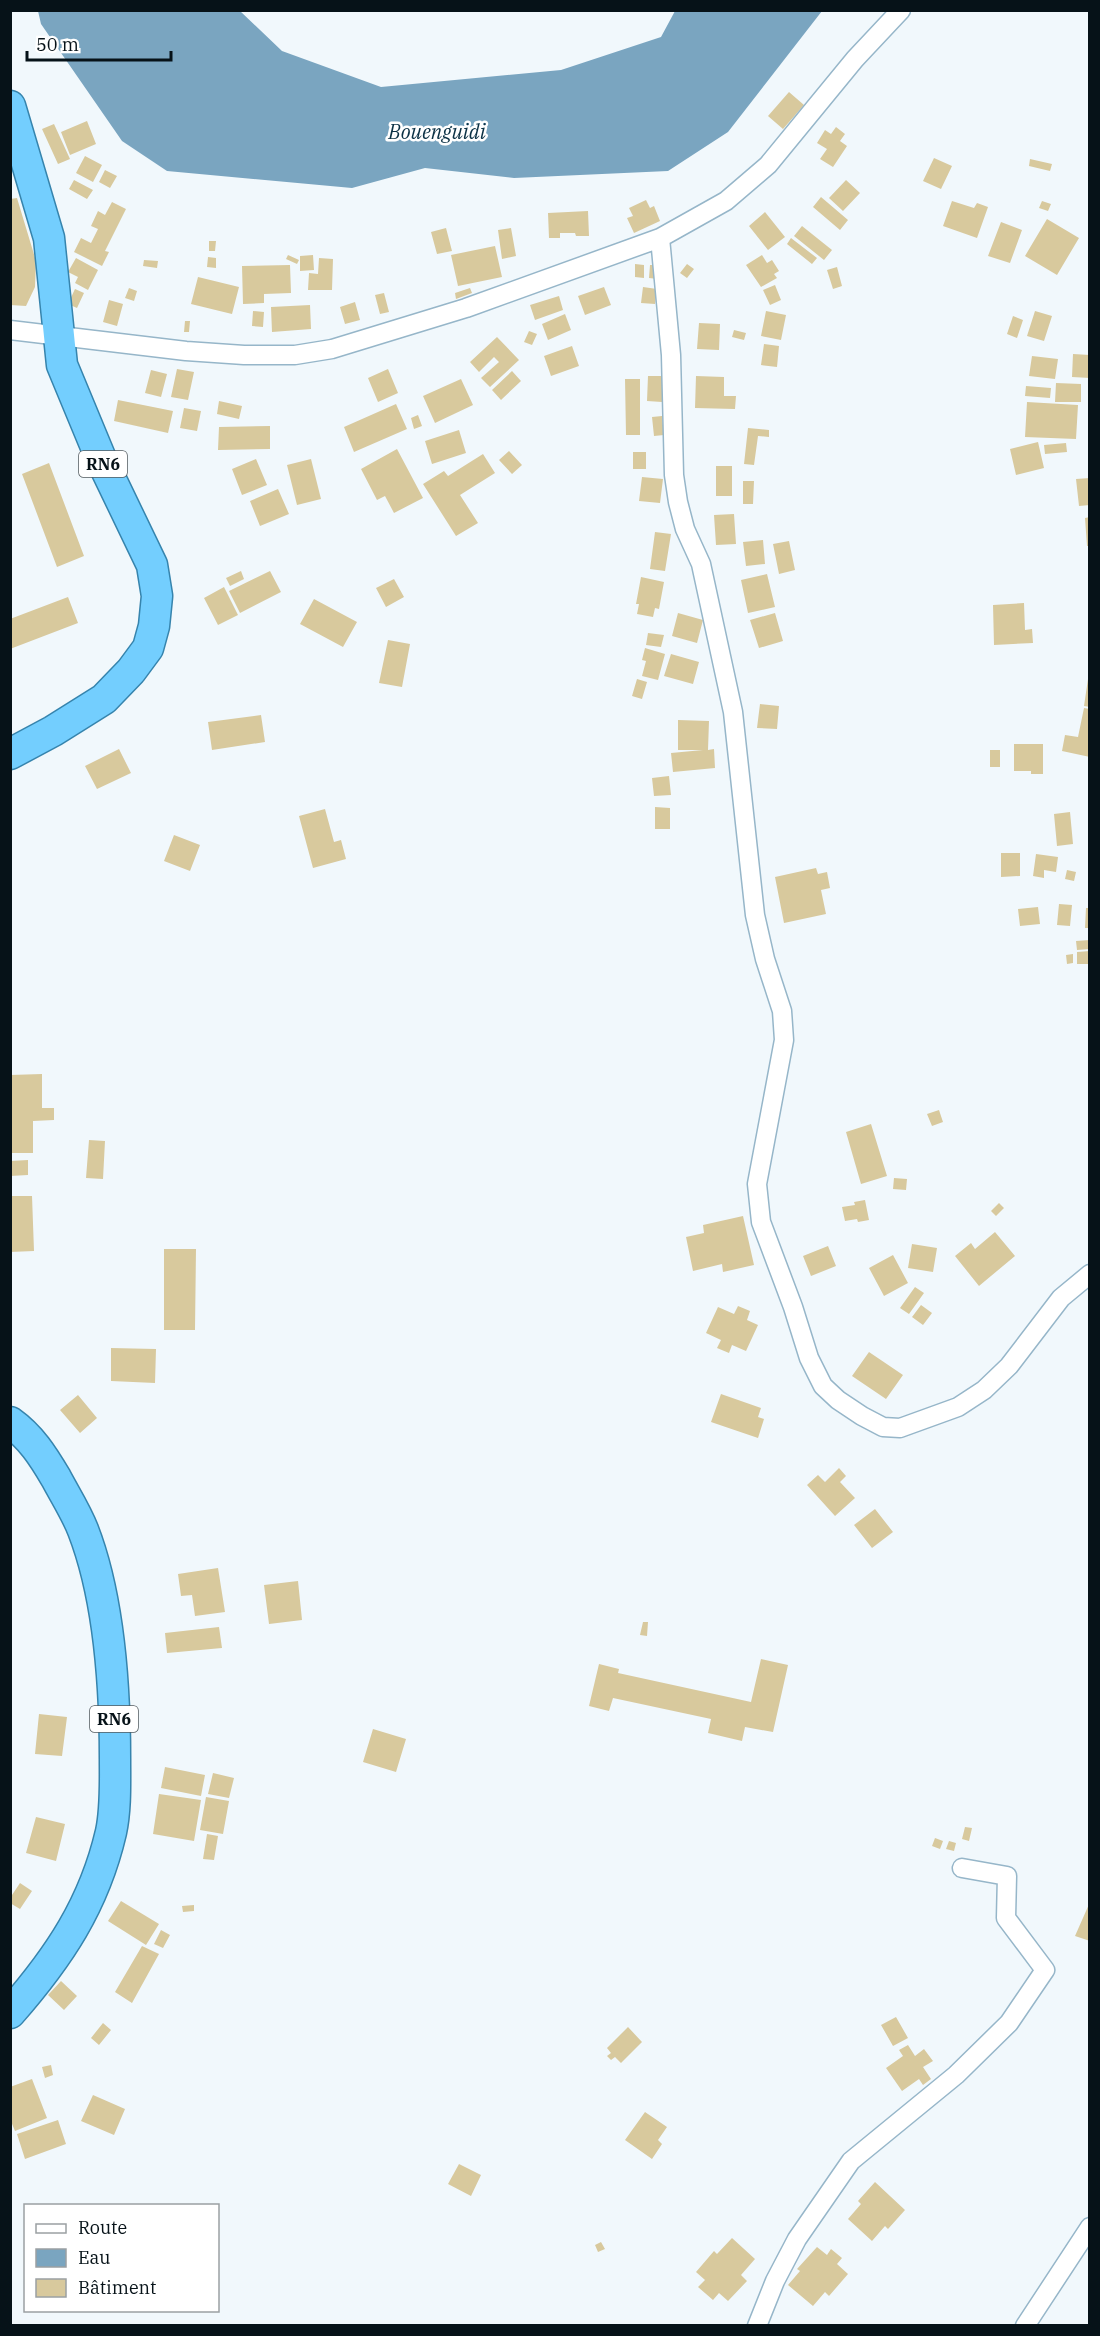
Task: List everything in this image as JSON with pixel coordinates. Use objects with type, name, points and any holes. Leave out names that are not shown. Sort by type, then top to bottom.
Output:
[{"type":"highway","name":"RN6","points":[[10,106],[49,238],[62,365],[100,459],[152,565],[157,596],[154,626],[148,648],[131,671],[104,699],[53,731],[10,754]]},
{"type":"highway","name":"RN6","points":[[10,1422],[25,1432],[42,1453],[83,1530],[105,1618],[115,1730],[115,1783],[111,1830],[86,1907],[45,1974],[10,2013]]},
{"type":"street","points":[[10,330],[244,356],[295,355],[332,349],[466,308],[660,238],[726,201],[768,165],[855,59],[901,10]]},
{"type":"street","points":[[660,238],[671,355],[674,475],[678,502],[685,529],[701,564],[733,712],[755,915],[765,959],[782,1011],[784,1040],[757,1184],[761,1222],[793,1307],[809,1358],[823,1386],[838,1400],[862,1416],[884,1426],[900,1428],[958,1407],[984,1390],[1009,1366],[1061,1298],[1089,1274]]},
{"type":"street","points":[[757,2325],[796,2239],[851,2161],[956,2075],[1010,2023],[1045,1970],[1006,1918],[1007,1876],[962,1868]]},
{"type":"street","points":[[1025,2325],[1089,2227]]},
{"type":"water","name":"Bouenguidi","points":[[38,11],[240,11],[282,51],[381,87],[561,70],[661,37],[675,11],[822,11],[728,132],[668,171],[514,178],[425,168],[352,188],[167,171],[122,141],[41,24]]},
{"type":"building","points":[[789,92],[804,105],[783,129],[768,116]]},
{"type":"building","points":[[87,121],[96,144],[70,155],[61,132]]},
{"type":"building","points":[[54,124],[70,159],[58,164],[42,129]]},
{"type":"building","points":[[836,127],[845,134],[840,141],[847,146],[833,167],[820,159],[827,149],[817,143],[825,130],[831,134]]},
{"type":"building","points":[[85,156],[102,165],[93,182],[76,173]]},
{"type":"building","points":[[934,158],[952,166],[941,189],[923,181]]},
{"type":"building","points":[[1030,159],[1052,164],[1050,171],[1029,166]]},
{"type":"building","points":[[105,170],[117,176],[110,188],[99,182]]},
{"type":"building","points":[[74,180],[93,190],[87,199],[69,189]]},
{"type":"building","points":[[846,180],[860,193],[843,211],[829,198]]},
{"type":"building","points":[[821,197],[848,220],[840,230],[813,207]]},
{"type":"building","points":[[17,198],[36,261],[35,287],[26,306],[10,305],[10,199]]},
{"type":"building","points":[[646,200],[650,208],[654,206],[660,221],[634,233],[627,218],[633,216],[629,208]]},
{"type":"building","points":[[952,201],[974,208],[977,203],[988,207],[977,238],[943,226]]},
{"type":"building","points":[[1042,201],[1051,204],[1048,211],[1039,208]]},
{"type":"building","points":[[112,202],[126,209],[105,251],[109,252],[102,266],[74,252],[81,238],[91,243],[98,229],[91,226],[98,211],[105,215]]},
{"type":"building","points":[[588,211],[589,236],[560,233],[560,238],[549,238],[548,213]]},
{"type":"building","points":[[765,212],[785,237],[768,250],[749,226]]},
{"type":"building","points":[[1047,219],[1079,238],[1057,275],[1025,256]]},
{"type":"building","points":[[1001,222],[1022,230],[1010,263],[988,256]]},
{"type":"building","points":[[802,226],[832,250],[824,260],[794,236]]},
{"type":"building","points":[[446,228],[452,251],[437,254],[431,232]]},
{"type":"building","points":[[511,228],[516,256],[502,259],[498,230]]},
{"type":"building","points":[[791,238],[817,258],[812,264],[787,244]]},
{"type":"building","points":[[209,241],[216,241],[215,251],[209,251]]},
{"type":"building","points":[[495,246],[502,277],[458,286],[451,255]]},
{"type":"building","points":[[288,255],[299,260],[297,264],[286,259]]},
{"type":"building","points":[[313,255],[314,270],[300,271],[300,256]]},
{"type":"building","points":[[762,255],[767,263],[772,260],[779,271],[774,274],[777,278],[761,287],[746,265]]},
{"type":"building","points":[[208,257],[216,258],[216,268],[207,267]]},
{"type":"building","points":[[76,258],[98,270],[88,290],[75,283],[78,277],[68,272]]},
{"type":"building","points":[[319,258],[333,259],[332,290],[308,290],[309,273],[318,274]]},
{"type":"building","points":[[144,260],[158,261],[157,268],[143,266]]},
{"type":"building","points":[[635,264],[644,265],[644,278],[635,277]]},
{"type":"building","points":[[687,264],[694,269],[687,278],[680,273]]},
{"type":"building","points":[[290,265],[291,293],[264,294],[264,303],[243,304],[242,266]]},
{"type":"building","points":[[650,265],[659,265],[658,279],[649,278]]},
{"type":"building","points":[[837,267],[842,286],[833,289],[827,270]]},
{"type":"building","points":[[198,277],[239,287],[232,314],[191,304]]},
{"type":"building","points":[[775,285],[781,300],[770,305],[763,290]]},
{"type":"building","points":[[604,287],[611,305],[585,315],[578,296]]},
{"type":"building","points":[[643,287],[657,289],[655,304],[641,303]]},
{"type":"building","points":[[129,288],[137,291],[134,301],[125,298]]},
{"type":"building","points":[[470,288],[472,293],[456,299],[455,293]]},
{"type":"building","points":[[75,289],[84,293],[77,308],[68,304]]},
{"type":"building","points":[[384,293],[389,312],[380,314],[375,295]]},
{"type":"building","points":[[559,296],[563,310],[535,320],[530,305]]},
{"type":"building","points":[[109,300],[123,304],[117,326],[103,322]]},
{"type":"building","points":[[355,302],[360,320],[345,324],[340,307]]},
{"type":"building","points":[[310,305],[311,329],[272,332],[271,307]]},
{"type":"building","points":[[253,311],[264,312],[263,327],[252,326]]},
{"type":"building","points":[[766,311],[786,315],[781,340],[761,336]]},
{"type":"building","points":[[1035,311],[1052,316],[1044,341],[1027,336]]},
{"type":"building","points":[[565,314],[571,330],[548,340],[542,324]]},
{"type":"building","points":[[1013,316],[1023,320],[1017,338],[1007,334]]},
{"type":"building","points":[[185,321],[190,321],[189,332],[184,332]]},
{"type":"building","points":[[699,323],[720,324],[719,350],[697,349]]},
{"type":"building","points":[[734,330],[746,333],[744,340],[732,337]]},
{"type":"building","points":[[529,331],[537,334],[532,345],[524,342]]},
{"type":"building","points":[[497,337],[519,360],[490,387],[481,378],[499,362],[494,357],[479,372],[470,362]]},
{"type":"building","points":[[764,344],[779,346],[777,367],[761,365]]},
{"type":"building","points":[[572,346],[579,366],[551,376],[544,356]]},
{"type":"building","points":[[1073,354],[1090,355],[1090,378],[1072,377]]},
{"type":"building","points":[[1032,356],[1058,359],[1055,379],[1029,376]]},
{"type":"building","points":[[177,369],[194,372],[188,400],[171,397]]},
{"type":"building","points":[[388,369],[398,393],[378,402],[368,378]]},
{"type":"building","points":[[151,370],[167,374],[161,397],[145,393]]},
{"type":"building","points":[[512,371],[521,381],[501,400],[492,390]]},
{"type":"building","points":[[648,376],[662,376],[662,402],[647,401]]},
{"type":"building","points":[[696,376],[724,377],[724,396],[736,396],[735,409],[695,408]]},
{"type":"building","points":[[461,379],[473,405],[435,423],[423,396]]},
{"type":"building","points":[[625,379],[640,379],[640,435],[626,435]]},
{"type":"building","points":[[1056,383],[1081,384],[1081,402],[1055,402]]},
{"type":"building","points":[[1026,386],[1051,388],[1050,398],[1025,396]]},
{"type":"building","points":[[118,400],[173,411],[168,433],[114,421]]},
{"type":"building","points":[[219,401],[242,406],[239,419],[217,414]]},
{"type":"building","points":[[1027,402],[1078,405],[1076,439],[1025,437]]},
{"type":"building","points":[[396,404],[407,429],[354,452],[344,427]]},
{"type":"building","points":[[184,408],[201,411],[197,431],[180,428]]},
{"type":"building","points":[[418,415],[422,426],[414,429],[411,418]]},
{"type":"building","points":[[662,416],[664,435],[654,436],[652,417]]},
{"type":"building","points":[[270,426],[270,449],[218,450],[219,427]]},
{"type":"building","points":[[748,428],[769,430],[769,437],[758,436],[754,465],[744,464]]},
{"type":"building","points":[[459,430],[466,453],[432,464],[425,441]]},
{"type":"building","points":[[1038,442],[1044,468],[1016,475],[1010,449]]},
{"type":"building","points":[[1066,443],[1067,452],[1045,454],[1044,445]]},
{"type":"building","points":[[397,449],[423,498],[394,513],[385,496],[377,500],[361,469]]},
{"type":"building","points":[[509,451],[522,465],[512,474],[499,460]]},
{"type":"building","points":[[633,452],[646,452],[646,469],[633,469]]},
{"type":"building","points":[[483,454],[495,473],[460,495],[478,523],[456,536],[423,484],[444,471],[448,476]]},
{"type":"building","points":[[256,459],[267,485],[242,495],[232,469]]},
{"type":"building","points":[[311,459],[321,499],[297,505],[287,465]]},
{"type":"building","points":[[49,463],[84,556],[57,567],[22,474]]},
{"type":"building","points":[[716,466],[732,466],[732,496],[716,496]]},
{"type":"building","points":[[642,477],[663,479],[660,503],[639,501]]},
{"type":"building","points":[[1090,478],[1090,505],[1079,506],[1076,479]]},
{"type":"building","points":[[743,481],[754,481],[753,504],[743,504]]},
{"type":"building","points":[[278,489],[289,514],[260,526],[250,501]]},
{"type":"building","points":[[734,514],[736,544],[716,545],[714,515]]},
{"type":"building","points":[[1090,517],[1090,546],[1087,546],[1085,518]]},
{"type":"building","points":[[655,532],[671,534],[665,571],[650,569]]},
{"type":"building","points":[[763,540],[765,564],[746,566],[743,542]]},
{"type":"building","points":[[789,541],[795,570],[779,574],[773,544]]},
{"type":"building","points":[[241,571],[244,579],[230,586],[226,578]]},
{"type":"building","points":[[270,571],[281,592],[240,613],[229,591]]},
{"type":"building","points":[[767,574],[775,607],[748,613],[741,580]]},
{"type":"building","points":[[641,577],[664,582],[659,609],[655,608],[653,617],[637,614],[639,604],[636,604]]},
{"type":"building","points":[[394,579],[404,597],[386,607],[376,588]]},
{"type":"building","points":[[224,587],[238,615],[218,625],[204,598]]},
{"type":"building","points":[[68,597],[78,623],[10,649],[10,619]]},
{"type":"building","points":[[314,599],[357,622],[343,647],[300,624]]},
{"type":"building","points":[[1024,603],[1025,630],[1032,629],[1033,643],[994,645],[993,605]]},
{"type":"building","points":[[678,613],[703,620],[697,643],[672,636]]},
{"type":"building","points":[[775,613],[783,641],[759,648],[750,620]]},
{"type":"building","points":[[648,633],[664,635],[661,647],[646,645]]},
{"type":"building","points":[[388,640],[410,644],[402,687],[379,683]]},
{"type":"building","points":[[645,648],[665,654],[658,680],[642,676],[646,661],[642,660]]},
{"type":"building","points":[[671,654],[699,662],[693,684],[664,676]]},
{"type":"building","points":[[637,679],[647,682],[642,699],[632,696]]},
{"type":"building","points":[[1088,679],[1090,679],[1090,707],[1084,706]]},
{"type":"building","points":[[760,704],[779,706],[777,729],[757,728]]},
{"type":"building","points":[[1084,708],[1090,709],[1090,757],[1062,751],[1065,735],[1078,737]]},
{"type":"building","points":[[261,715],[265,742],[212,750],[208,722]]},
{"type":"building","points":[[678,720],[709,721],[708,750],[714,749],[715,768],[673,772],[671,753],[703,750],[678,750]]},
{"type":"building","points":[[1014,744],[1043,744],[1043,774],[1014,771]]},
{"type":"building","points":[[119,749],[131,773],[97,789],[85,766]]},
{"type":"building","points":[[990,750],[1000,750],[1000,767],[990,767]]},
{"type":"building","points":[[669,776],[671,795],[654,796],[652,778]]},
{"type":"building","points":[[655,807],[670,808],[670,829],[655,829]]},
{"type":"building","points":[[325,809],[334,842],[341,840],[346,859],[313,868],[299,816]]},
{"type":"building","points":[[1070,812],[1073,844],[1057,846],[1054,814]]},
{"type":"building","points":[[174,835],[200,845],[190,871],[164,861]]},
{"type":"building","points":[[1001,853],[1020,853],[1020,876],[1001,877]]},
{"type":"building","points":[[1036,854],[1058,857],[1056,872],[1044,870],[1044,878],[1033,876]]},
{"type":"building","points":[[816,868],[818,874],[827,872],[830,888],[821,890],[826,914],[784,923],[775,877]]},
{"type":"building","points":[[1067,870],[1076,872],[1074,881],[1065,879]]},
{"type":"building","points":[[1059,904],[1072,905],[1070,926],[1057,925]]},
{"type":"building","points":[[1038,907],[1040,924],[1020,926],[1018,909]]},
{"type":"building","points":[[1086,908],[1090,908],[1090,928],[1085,928]]},
{"type":"building","points":[[1090,940],[1090,949],[1077,950],[1076,941]]},
{"type":"building","points":[[1090,951],[1090,964],[1077,964],[1077,952]]},
{"type":"building","points":[[1073,954],[1073,963],[1067,964],[1066,955]]},
{"type":"building","points":[[42,1074],[42,1108],[54,1108],[54,1120],[33,1121],[33,1153],[10,1153],[10,1075]]},
{"type":"building","points":[[939,1110],[943,1122],[932,1126],[927,1114]]},
{"type":"building","points":[[871,1124],[887,1176],[861,1184],[846,1132]]},
{"type":"building","points":[[89,1140],[105,1141],[103,1179],[86,1178]]},
{"type":"building","points":[[28,1160],[28,1175],[10,1176],[10,1161]]},
{"type":"building","points":[[894,1178],[907,1179],[906,1190],[893,1189]]},
{"type":"building","points":[[10,1196],[32,1196],[34,1251],[10,1252]]},
{"type":"building","points":[[865,1200],[869,1220],[845,1221],[842,1207],[855,1205],[854,1202]]},
{"type":"building","points":[[999,1203],[1004,1208],[996,1216],[991,1211]]},
{"type":"building","points":[[743,1216],[754,1265],[723,1272],[722,1264],[693,1271],[686,1237],[704,1233],[703,1225]]},
{"type":"building","points":[[995,1232],[1015,1256],[979,1286],[955,1256],[971,1243],[975,1249]]},
{"type":"building","points":[[912,1244],[937,1248],[933,1272],[908,1268]]},
{"type":"building","points":[[828,1246],[836,1266],[811,1276],[803,1256]]},
{"type":"building","points":[[164,1249],[196,1249],[195,1330],[164,1330]]},
{"type":"building","points":[[893,1255],[908,1283],[884,1296],[869,1268]]},
{"type":"building","points":[[915,1287],[924,1293],[909,1314],[900,1308]]},
{"type":"building","points":[[921,1305],[932,1313],[923,1325],[912,1317]]},
{"type":"building","points":[[738,1306],[750,1311],[747,1320],[758,1325],[746,1351],[732,1345],[729,1353],[717,1348],[721,1340],[706,1333],[718,1307],[734,1314]]},
{"type":"building","points":[[111,1348],[156,1349],[155,1383],[111,1381]]},
{"type":"building","points":[[869,1352],[903,1375],[886,1399],[852,1376]]},
{"type":"building","points":[[721,1394],[761,1408],[758,1417],[764,1419],[758,1438],[711,1422]]},
{"type":"building","points":[[78,1395],[97,1418],[80,1433],[60,1410]]},
{"type":"building","points":[[839,1468],[846,1476],[840,1482],[855,1498],[835,1516],[807,1485],[818,1475],[825,1482]]},
{"type":"building","points":[[875,1509],[893,1532],[872,1548],[854,1525]]},
{"type":"building","points":[[218,1568],[225,1612],[195,1616],[192,1595],[181,1596],[178,1574]]},
{"type":"building","points":[[298,1581],[302,1620],[269,1624],[264,1585]]},
{"type":"building","points":[[643,1622],[648,1622],[647,1636],[640,1635]]},
{"type":"building","points":[[219,1627],[222,1648],[167,1653],[165,1633]]},
{"type":"building","points":[[761,1659],[788,1665],[773,1732],[745,1727],[742,1741],[708,1733],[711,1719],[613,1698],[609,1711],[589,1706],[599,1664],[619,1669],[618,1673],[751,1702]]},
{"type":"building","points":[[39,1714],[67,1717],[62,1756],[35,1754]]},
{"type":"building","points":[[373,1729],[406,1739],[396,1772],[363,1762]]},
{"type":"building","points":[[165,1767],[205,1775],[201,1796],[161,1788]]},
{"type":"building","points":[[213,1773],[234,1778],[229,1798],[208,1794]]},
{"type":"building","points":[[159,1794],[201,1800],[194,1841],[153,1834]]},
{"type":"building","points":[[206,1797],[229,1801],[223,1834],[200,1830]]},
{"type":"building","points":[[36,1817],[65,1824],[56,1861],[26,1853]]},
{"type":"building","points":[[965,1827],[972,1828],[969,1841],[962,1839]]},
{"type":"building","points":[[207,1834],[218,1836],[214,1860],[203,1859]]},
{"type":"building","points":[[935,1838],[943,1841],[940,1849],[932,1846]]},
{"type":"building","points":[[949,1841],[956,1843],[954,1851],[946,1849]]},
{"type":"building","points":[[20,1883],[32,1891],[20,1909],[10,1903],[10,1898]]},
{"type":"building","points":[[121,1901],[159,1924],[146,1945],[108,1921]]},
{"type":"building","points":[[1090,1902],[1090,1941],[1075,1936]]},
{"type":"building","points":[[194,1905],[194,1911],[183,1912],[182,1906]]},
{"type":"building","points":[[161,1930],[170,1935],[163,1948],[154,1944]]},
{"type":"building","points":[[142,1946],[159,1954],[132,2003],[115,1992]]},
{"type":"building","points":[[61,1981],[77,1996],[64,2010],[48,1995]]},
{"type":"building","points":[[896,2017],[908,2038],[893,2046],[881,2025]]},
{"type":"building","points":[[103,2023],[111,2030],[99,2045],[91,2038]]},
{"type":"building","points":[[628,2027],[642,2042],[621,2063],[615,2057],[611,2060],[607,2056],[611,2053],[607,2048]]},
{"type":"building","points":[[908,2045],[915,2056],[924,2049],[933,2061],[923,2067],[931,2079],[923,2085],[919,2079],[902,2091],[886,2068],[903,2056],[899,2050]]},
{"type":"building","points":[[51,2065],[53,2075],[45,2078],[42,2067]]},
{"type":"building","points":[[32,2079],[47,2118],[15,2131],[10,2119],[10,2087]]},
{"type":"building","points":[[93,2095],[125,2109],[114,2135],[81,2121]]},
{"type":"building","points":[[645,2112],[667,2127],[658,2140],[662,2144],[652,2159],[625,2140]]},
{"type":"building","points":[[58,2120],[66,2144],[25,2159],[17,2134]]},
{"type":"building","points":[[459,2164],[481,2175],[471,2196],[448,2184]]},
{"type":"building","points":[[875,2182],[905,2210],[888,2229],[885,2226],[872,2241],[848,2219],[861,2204],[858,2201]]},
{"type":"building","points":[[732,2238],[755,2259],[741,2275],[747,2281],[728,2301],[719,2293],[713,2300],[698,2287],[705,2280],[696,2272],[714,2251],[717,2254]]},
{"type":"building","points":[[601,2242],[605,2249],[598,2252],[595,2245]]},
{"type":"building","points":[[817,2247],[827,2255],[831,2249],[842,2258],[837,2264],[848,2274],[829,2296],[825,2292],[813,2306],[788,2285],[800,2271],[797,2269]]}]
